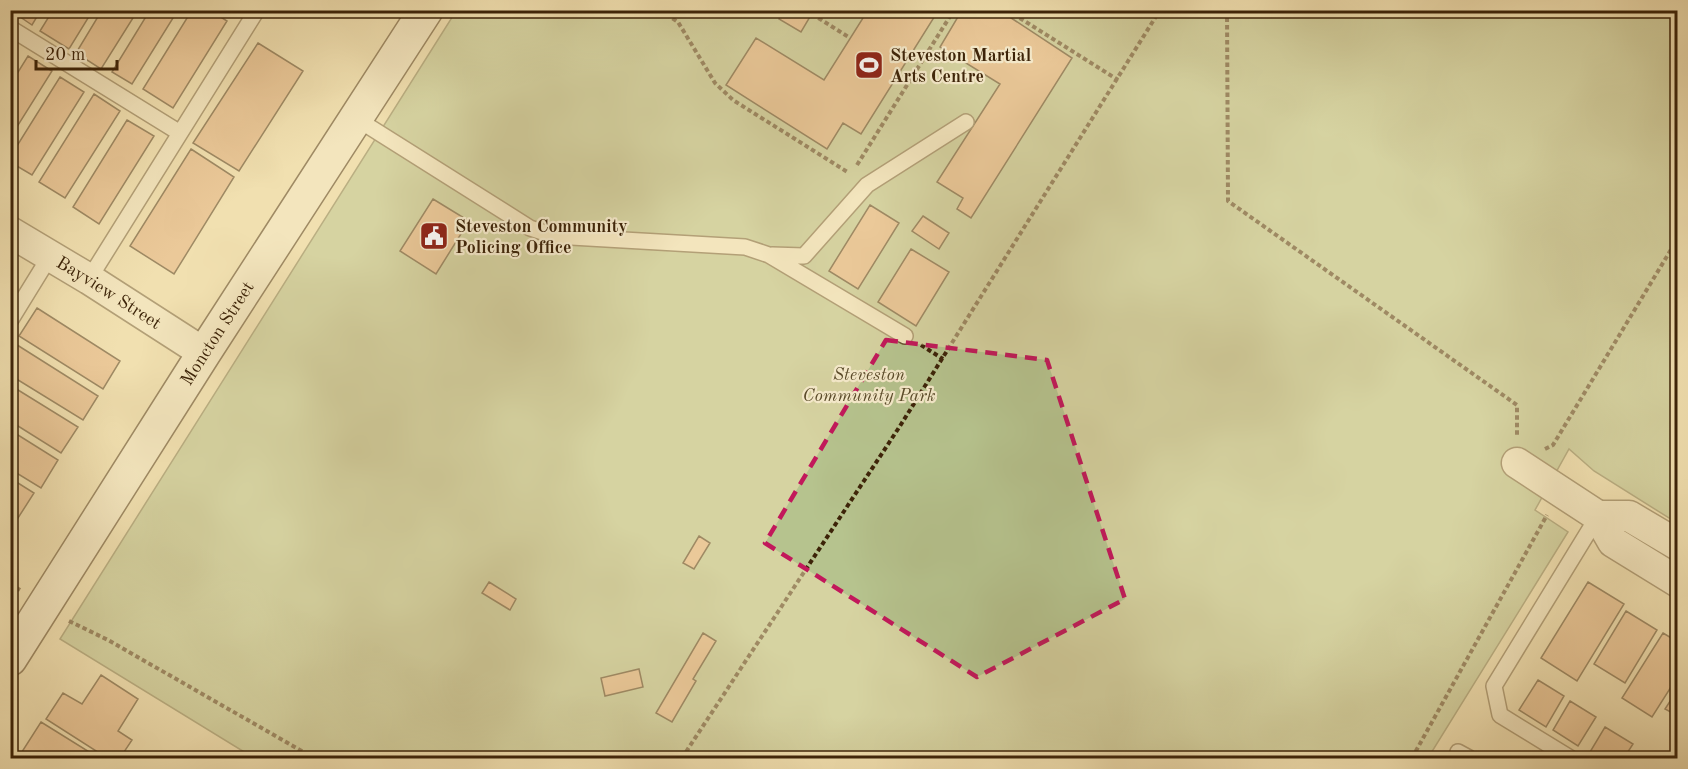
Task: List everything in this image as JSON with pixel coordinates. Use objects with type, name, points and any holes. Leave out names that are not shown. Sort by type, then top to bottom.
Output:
[{"type":"street","name":"Moncton Street","points":[[10,659],[204,353],[426,10]]},
{"type":"street","name":"Bayview Street","points":[[10,232],[89,279],[204,353]]},
{"type":"street","points":[[1517,463],[1598,516],[1613,542],[1677,582]]},
{"type":"street","points":[[1598,516],[1629,516],[1677,545]]},
{"type":"lane","points":[[89,279],[257,10]]},
{"type":"lane","points":[[10,28],[180,133]]},
{"type":"lane","points":[[357,119],[530,228],[555,236],[745,247],[769,255],[905,336]]},
{"type":"lane","points":[[769,255],[804,256],[867,185],[966,122]]},
{"type":"lane","points":[[10,321],[50,256]]},
{"type":"lane","points":[[1570,759],[1500,715],[1494,686],[1598,516]]},
{"type":"path","points":[[660,10],[678,22],[715,83],[733,100],[851,175],[954,10]]},
{"type":"path","points":[[1007,10],[1118,80]]},
{"type":"path","points":[[682,759],[900,426],[1160,10]]},
{"type":"path","points":[[1227,10],[1228,201],[1517,405],[1517,463],[1553,444],[1677,238]]},
{"type":"path","points":[[812,14],[850,38]]},
{"type":"path","points":[[1412,759],[1560,490]]},
{"type":"path","points":[[60,616],[108,640],[314,759]]},
{"type":"highlighted area","points":[[886,340],[1047,360],[1125,599],[977,677],[765,543]]},
{"type":"green space","name":"Steveston Community Park","points":[[456,11],[1677,11],[1677,523],[1594,471],[1569,449],[1535,510],[1568,532],[1428,758],[254,758],[60,639]]},
{"type":"building","points":[[10,10],[41,10],[32,25]]},
{"type":"building","points":[[53,10],[93,10],[69,49],[40,31]]},
{"type":"building","points":[[102,10],[138,10],[101,69],[76,53]]},
{"type":"building","points":[[150,10],[178,10],[132,84],[112,72]]},
{"type":"building","points":[[192,10],[210,10],[227,21],[173,108],[143,89]]},
{"type":"building","points":[[784,10],[814,10],[801,32],[779,19]]},
{"type":"building","name":"Steveston Martial Arts Centre","points":[[868,10],[938,11],[861,134],[843,123],[827,149],[726,85],[756,38],[824,80]]},
{"type":"building","points":[[962,10],[999,10],[1072,58],[971,218],[957,209],[963,198],[937,182],[1000,84],[940,47]]},
{"type":"building","points":[[258,43],[303,71],[239,171],[193,143]]},
{"type":"building","points":[[28,56],[52,71],[10,138],[10,85]]},
{"type":"building","points":[[60,77],[84,92],[32,175],[10,162],[10,157]]},
{"type":"building","points":[[94,94],[120,111],[65,198],[39,182]]},
{"type":"building","points":[[127,120],[154,136],[99,224],[73,207]]},
{"type":"building","points":[[191,149],[234,177],[174,274],[130,246]]},
{"type":"building","name":"Steveston Community Policing Office","points":[[433,199],[469,221],[436,274],[400,251]]},
{"type":"building","points":[[870,205],[899,223],[858,289],[829,271]]},
{"type":"building","points":[[923,216],[949,233],[939,249],[912,231]]},
{"type":"building","points":[[911,249],[949,272],[916,326],[878,302]]},
{"type":"building","points":[[37,308],[120,361],[103,389],[19,336]]},
{"type":"building","points":[[14,343],[98,396],[83,420],[10,375],[10,349]]},
{"type":"building","points":[[10,385],[78,427],[61,453],[10,421]]},
{"type":"building","points":[[10,430],[58,460],[41,488],[10,469]]},
{"type":"building","points":[[10,478],[34,493],[18,518],[10,513]]},
{"type":"building","points":[[699,536],[710,543],[694,569],[683,563]]},
{"type":"building","points":[[489,582],[516,599],[510,610],[482,593]]},
{"type":"building","points":[[1588,582],[1624,604],[1577,681],[1541,658]]},
{"type":"building","points":[[1626,611],[1657,630],[1625,683],[1594,664]]},
{"type":"building","points":[[703,633],[716,641],[693,679],[696,681],[672,722],[656,713]]},
{"type":"building","points":[[1663,633],[1678,642],[1678,676],[1652,717],[1622,698]]},
{"type":"building","points":[[639,669],[643,687],[605,696],[601,678]]},
{"type":"building","points":[[101,675],[138,699],[118,731],[132,740],[120,758],[107,758],[46,719],[63,693],[82,704]]},
{"type":"building","points":[[1538,680],[1564,696],[1546,727],[1519,710]]},
{"type":"building","points":[[1678,689],[1678,716],[1665,709]]},
{"type":"building","points":[[1570,701],[1596,717],[1578,746],[1553,730]]},
{"type":"building","points":[[41,722],[99,758],[18,758]]},
{"type":"building","points":[[1605,727],[1633,744],[1624,758],[1601,758],[1590,752]]},
{"type":"place","name":"Steveston Martial Arts Centre","points":[[869,65]]},
{"type":"place","name":"Steveston Community Policing Office","points":[[434,236]]}]
